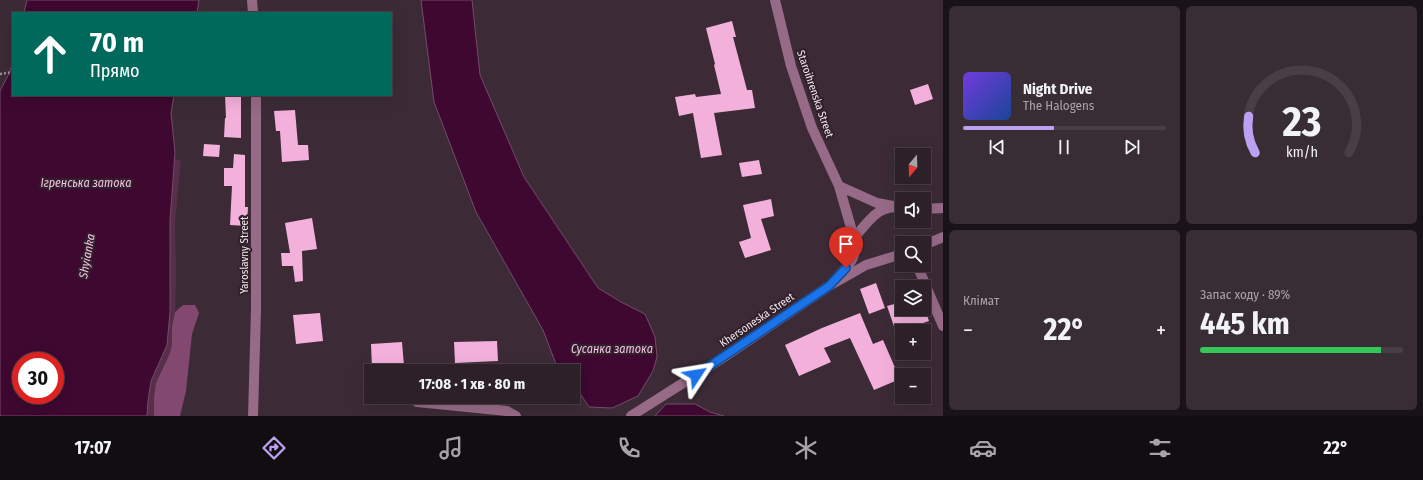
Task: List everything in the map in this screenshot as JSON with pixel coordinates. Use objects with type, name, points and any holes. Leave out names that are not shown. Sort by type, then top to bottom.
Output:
[{"type":"street","points":[[252,0],[253,12]]},
{"type":"street","name":"Staroihrenska Street","points":[[775,0],[791,66],[812,128],[839,186],[856,244],[854,258],[829,286]]},
{"type":"street","name":"Yaroslavny Street","points":[[253,416],[256,310],[256,96]]},
{"type":"street","points":[[839,186],[877,202],[895,206]]},
{"type":"street","points":[[854,238],[876,212],[895,208]]},
{"type":"street","points":[[931,209],[943,208]]},
{"type":"street","points":[[931,242],[943,237]]},
{"type":"street","name":"Khersoneska Street","points":[[631,416],[829,286],[866,265],[895,256]]},
{"type":"street","points":[[920,272],[943,326]]},
{"type":"street","points":[[437,404],[507,411],[516,416]]},
{"type":"path","points":[[0,74],[11,72]]},
{"type":"shaded area","points":[[174,159],[181,160],[175,221],[176,277],[172,345],[170,353],[156,383],[154,416],[147,416],[151,381],[167,345],[170,312],[170,219]]},
{"type":"shaded area","points":[[183,305],[195,305],[199,313],[192,334],[186,391],[180,416],[154,416],[156,383],[170,353],[175,312]]},
{"type":"water","points":[[27,0],[199,0],[197,12],[24,12]]},
{"type":"water","name":"Сусанка затока","points":[[421,0],[472,0],[480,75],[524,177],[598,288],[645,314],[655,337],[657,357],[653,371],[638,396],[612,408],[589,407],[580,394],[580,364],[556,364],[543,330],[476,212],[434,102]]},
{"type":"water","name":"Ігренська затока","points":[[12,63],[12,96],[174,96],[171,113],[175,152],[170,221],[170,312],[167,345],[151,381],[147,416],[0,416],[0,91],[10,72]]},
{"type":"water","points":[[666,404],[695,404],[710,412],[724,416],[655,416]]},
{"type":"building","points":[[732,21],[736,37],[733,37],[747,90],[752,90],[755,108],[714,113],[722,155],[701,158],[693,113],[679,116],[675,97],[695,94],[696,97],[721,94],[706,28]]},
{"type":"building","points":[[928,84],[933,99],[915,105],[910,90]]},
{"type":"building","points":[[225,96],[241,96],[241,138],[224,137],[226,118]]},
{"type":"building","points":[[295,110],[298,145],[308,145],[309,160],[282,162],[280,131],[276,131],[274,111]]},
{"type":"building","points":[[204,144],[220,145],[219,157],[203,156]]},
{"type":"building","points":[[234,154],[245,155],[245,207],[248,207],[247,226],[230,225],[232,186],[224,186],[224,168],[233,168]]},
{"type":"building","points":[[759,160],[762,174],[742,177],[739,163]]},
{"type":"building","points":[[771,199],[774,216],[761,219],[771,250],[745,258],[739,242],[751,238],[743,205]]},
{"type":"building","points":[[312,218],[317,249],[302,251],[303,281],[295,282],[293,266],[282,266],[281,253],[290,253],[285,223]]},
{"type":"building","points":[[876,283],[885,308],[869,314],[860,289]]},
{"type":"building","points":[[895,304],[895,316],[927,316],[929,321],[920,324],[895,324],[895,329],[887,306]]},
{"type":"building","points":[[320,313],[323,341],[296,344],[293,315]]},
{"type":"building","points":[[860,313],[873,344],[883,340],[895,368],[895,381],[874,390],[850,338],[824,348],[831,362],[799,376],[785,345]]},
{"type":"building","points":[[497,341],[498,361],[455,363],[454,342]]},
{"type":"building","points":[[402,342],[404,364],[372,364],[371,344]]},
{"type":"route","points":[[696,375],[829,286],[846,268]]},
{"type":"water label","name":"Shyianka","points":[[87,256]]}]
